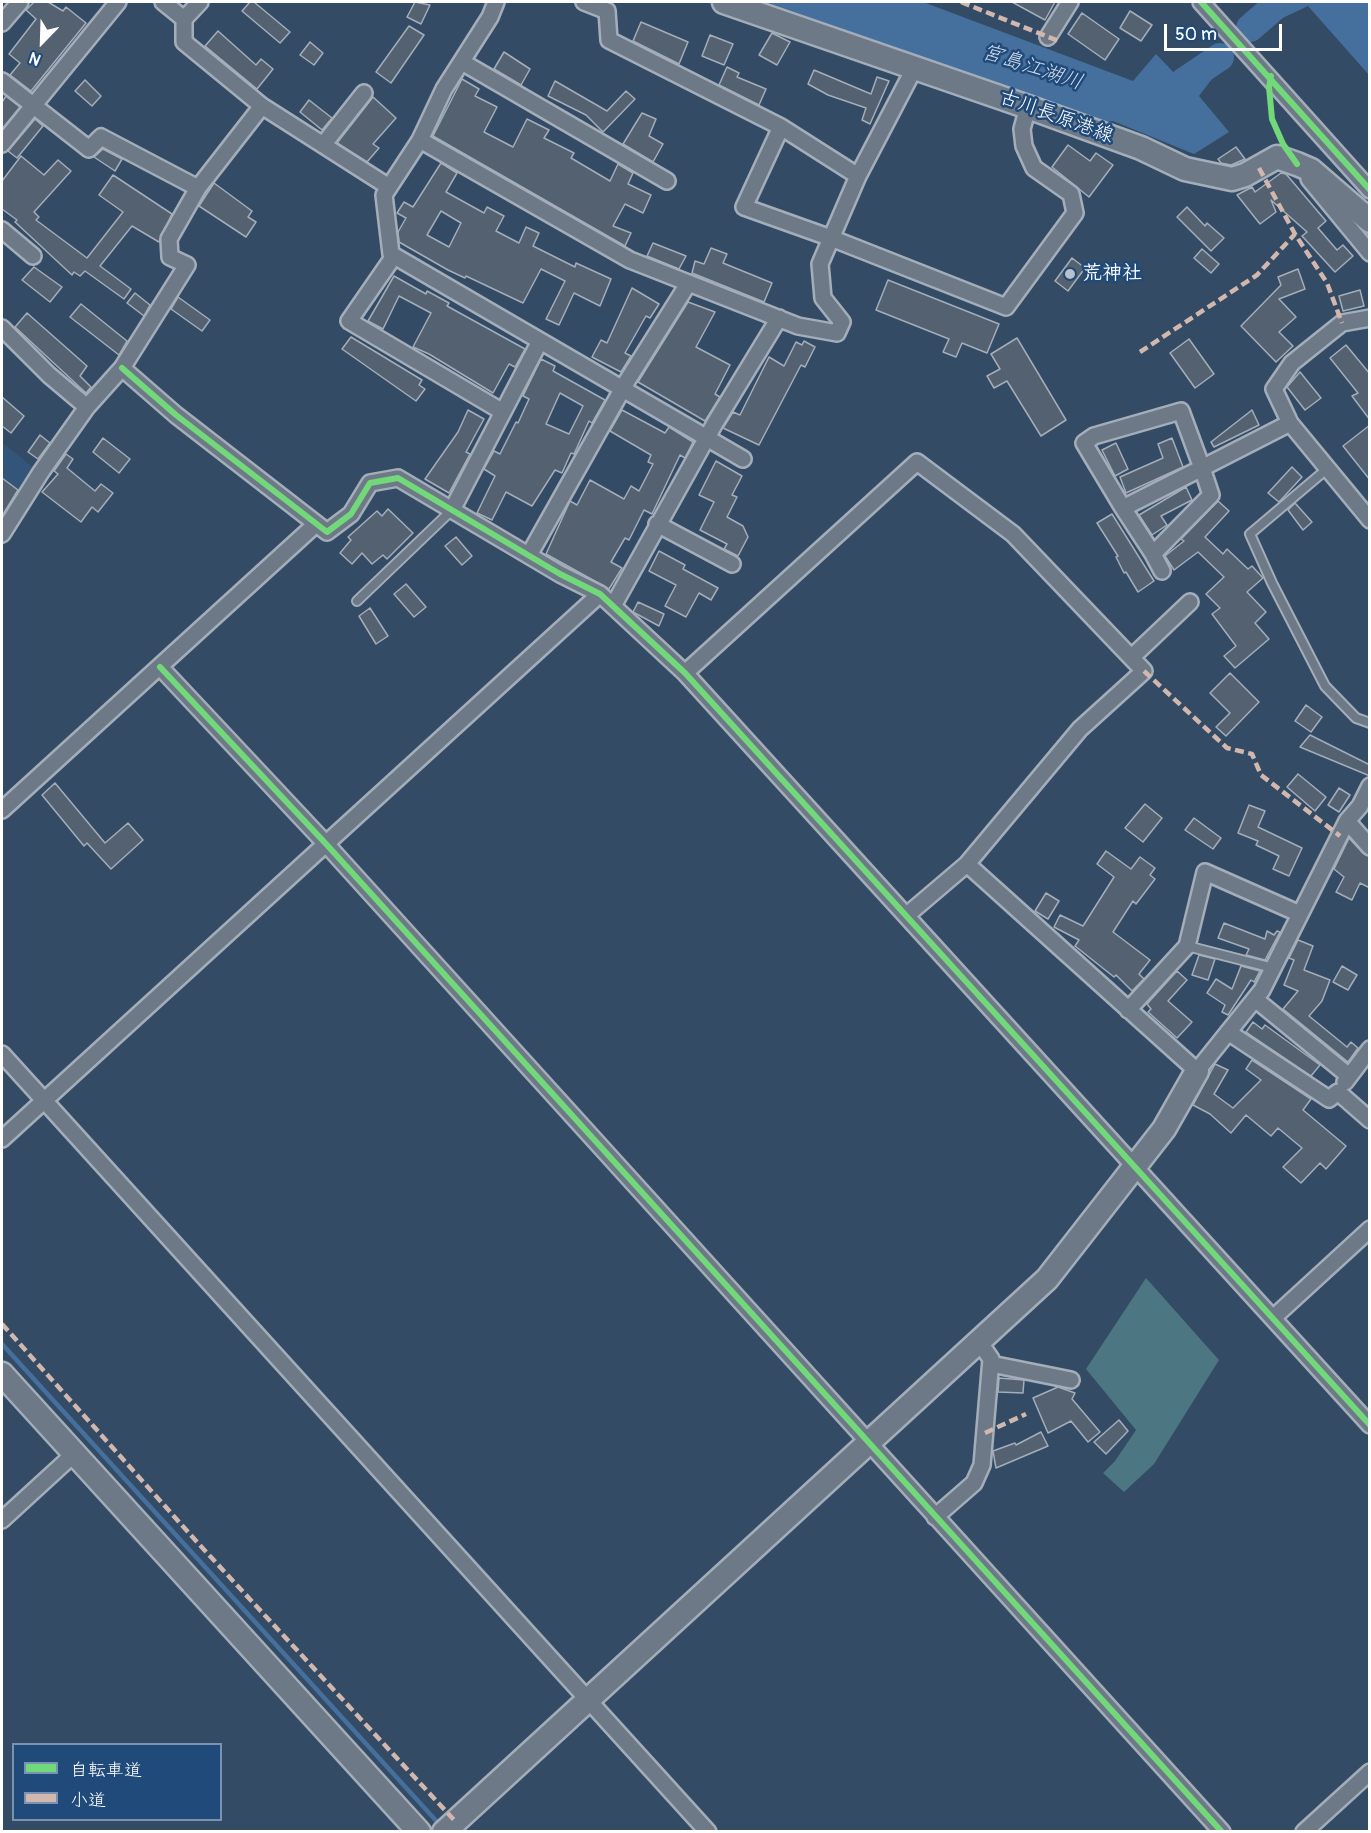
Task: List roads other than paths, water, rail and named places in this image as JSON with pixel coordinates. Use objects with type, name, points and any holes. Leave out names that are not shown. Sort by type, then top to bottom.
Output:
[{"type":"street","points":[[2,23],[20,2]]},
{"type":"street","points":[[2,144],[117,2]]},
{"type":"street","points":[[163,2],[183,19],[184,42],[262,105],[389,187]]},
{"type":"street","points":[[183,19],[200,2]]},
{"type":"street","points":[[496,2],[490,17],[444,89],[420,140],[384,195],[391,254],[743,459]]},
{"type":"street","points":[[584,2],[607,11],[609,40],[781,127],[858,176]]},
{"type":"street","name":"古川長原港線","points":[[724,2],[1028,107],[1140,148],[1185,169],[1232,179],[1245,176],[1277,158],[1297,164],[1311,170],[1370,221]]},
{"type":"street","points":[[1048,37],[1070,2]]},
{"type":"street","points":[[1201,2],[1370,190]]},
{"type":"street","points":[[462,62],[667,181]]},
{"type":"street","points":[[420,140],[630,260],[798,326],[837,333],[842,322],[823,298],[819,280],[820,264],[858,176],[915,67]]},
{"type":"street","points":[[2,81],[89,149],[101,137],[198,188]]},
{"type":"street","points":[[323,145],[364,93]]},
{"type":"street","points":[[2,534],[41,472],[87,407],[122,368],[187,266],[170,257],[170,239],[198,188],[262,105]]},
{"type":"street","points":[[781,127],[744,207],[831,238],[1006,307],[1075,213],[1071,194],[1034,168],[1024,146],[1022,129],[1028,107]]},
{"type":"street","points":[[1297,164],[1370,253]]},
{"type":"street","points":[[2,230],[33,256]]},
{"type":"street","points":[[394,256],[349,321],[503,412]]},
{"type":"street","points":[[529,555],[623,389],[688,284]]},
{"type":"street","points":[[612,606],[707,437],[779,318]]},
{"type":"street","points":[[1370,318],[1342,324],[1292,363],[1274,389],[1290,423],[1370,520]]},
{"type":"street","points":[[2,328],[49,375],[87,407]]},
{"type":"street","points":[[452,510],[540,341]]},
{"type":"street","points":[[122,368],[176,415],[327,532],[351,514],[370,483],[398,478],[600,594],[685,673],[1370,1425]]},
{"type":"street","points":[[1153,554],[1211,495],[1181,411],[1094,436],[1084,443],[1162,571]]},
{"type":"street","points":[[1123,508],[1290,423]]},
{"type":"street","points":[[685,673],[917,462],[1013,534],[1144,670],[1080,729],[967,864],[907,915]]},
{"type":"street","points":[[2,810],[316,524]]},
{"type":"street","points":[[657,524],[732,564]]},
{"type":"street","points":[[2,1139],[600,594]]},
{"type":"street","points":[[1132,657],[1190,602]]},
{"type":"street","points":[[160,667],[327,845],[1222,1832]]},
{"type":"street","points":[[448,1828],[980,1343],[1047,1279],[1135,1169],[1164,1129],[1197,1071],[1255,999],[1347,821],[1360,806],[1370,786]]},
{"type":"street","points":[[1347,821],[1370,847]]},
{"type":"street","points":[[967,864],[1197,1071]]},
{"type":"street","points":[[1128,1010],[1186,946],[1205,872],[1300,914]]},
{"type":"street","points":[[1255,999],[1349,1076]]},
{"type":"street","points":[[1228,1032],[1329,1099],[1338,1092],[1370,1049]]},
{"type":"street","points":[[2,1054],[708,1832]]},
{"type":"street","points":[[1338,1092],[1370,1120]]},
{"type":"street","points":[[1273,1318],[1370,1229]]},
{"type":"street","points":[[934,1517],[974,1483],[982,1465],[991,1359],[980,1343]]},
{"type":"street","points":[[991,1364],[1071,1380]]},
{"type":"street","points":[[2,1374],[418,1832]]},
{"type":"street","points":[[2,1520],[74,1454]]},
{"type":"street","points":[[1304,1832],[1370,1772]]},
{"type":"lane","points":[[1328,468],[1250,534],[1272,583],[1325,686],[1356,718],[1370,723]]},
{"type":"lane","points":[[357,601],[452,510]]},
{"type":"lane","points":[[1186,946],[1273,968]]},
{"type":"water","points":[[766,2],[923,2],[1133,81],[1156,54],[1177,76],[1212,54],[1221,67],[1199,96],[1229,132],[1194,154],[1113,121],[1104,122]]},
{"type":"water","points":[[1264,2],[1369,2],[1369,75],[1308,6],[1255,31],[1250,22]]},
{"type":"waterway","name":"宮島江湖川","points":[[1250,28],[1280,2]]},
{"type":"waterway","name":"宮島江湖川","points":[[1183,82],[1220,57]]},
{"type":"waterway","points":[[2,1344],[440,1825]]},
{"type":"place","name":"荒神社","points":[[1070,274]]}]
